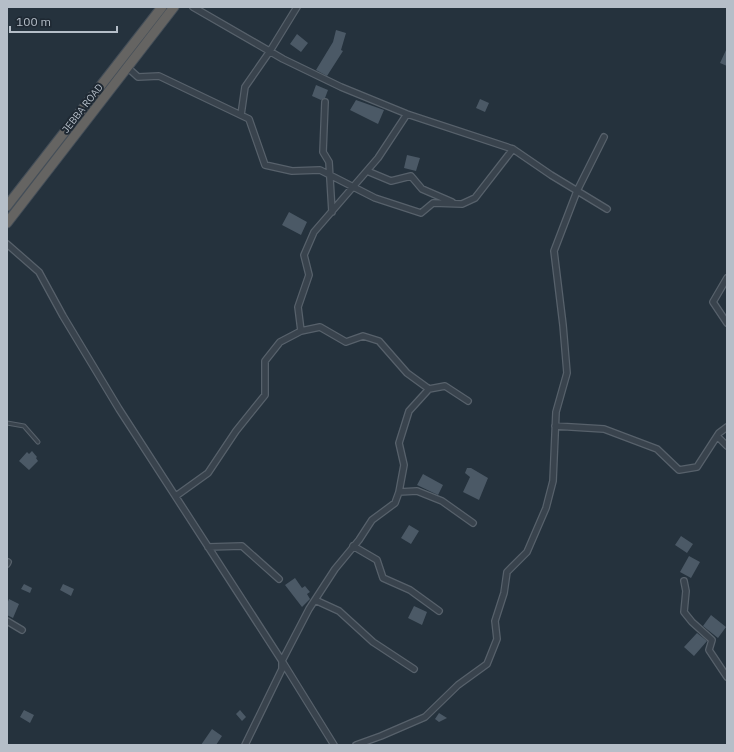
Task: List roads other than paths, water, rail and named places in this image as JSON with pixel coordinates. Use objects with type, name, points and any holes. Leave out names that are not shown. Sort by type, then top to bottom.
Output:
[{"type":"highway","points":[[7,206],[162,7]]},
{"type":"highway","name":"JEBBA ROAD","points":[[7,223],[174,7]]},
{"type":"street","points":[[193,7],[270,51],[341,87],[406,114],[513,149],[607,209]]},
{"type":"street","points":[[241,115],[244,87],[270,51],[297,7]]},
{"type":"street","points":[[127,68],[138,77],[160,76],[249,119],[265,165],[292,170],[320,170],[375,198],[421,213],[433,203],[462,204],[475,198],[513,149]]},
{"type":"street","points":[[325,102],[323,152],[329,162],[332,212]]},
{"type":"street","points":[[301,331],[298,307],[309,275],[304,255],[314,232],[378,158],[406,114]]},
{"type":"street","points":[[356,745],[381,736],[425,716],[458,685],[487,664],[497,639],[496,621],[504,593],[507,572],[527,552],[546,508],[552,481],[556,412],[567,373],[564,325],[554,251],[577,191],[604,137]]},
{"type":"street","points":[[367,171],[391,181],[411,176],[422,189],[456,204]]},
{"type":"street","points":[[7,244],[39,272],[75,336],[334,745]]},
{"type":"street","points":[[727,278],[713,302],[727,323]]},
{"type":"street","points":[[176,496],[208,473],[236,431],[265,395],[265,361],[280,342],[301,331],[320,327],[346,342],[363,336],[379,341],[407,373],[429,389]]},
{"type":"street","points":[[245,745],[282,669],[282,661],[315,600],[335,569],[372,520],[394,503],[400,492],[404,465],[399,443],[409,411],[429,389],[445,386],[468,401]]},
{"type":"street","points":[[555,426],[604,429],[657,449],[679,470],[697,467],[717,436],[727,427]]},
{"type":"street","points":[[717,436],[727,446]]},
{"type":"street","points":[[400,492],[417,491],[430,496],[474,523]]},
{"type":"street","points":[[208,547],[242,546],[279,579]]},
{"type":"street","points":[[353,546],[377,560],[383,578],[410,590],[439,610]]},
{"type":"street","points":[[684,581],[686,591],[684,612],[692,622],[712,640],[709,650],[727,677]]},
{"type":"street","points":[[315,600],[339,612],[373,642],[414,669]]},
{"type":"street","points":[[7,621],[22,630]]},
{"type":"lane","points":[[7,423],[24,426],[38,442]]}]
